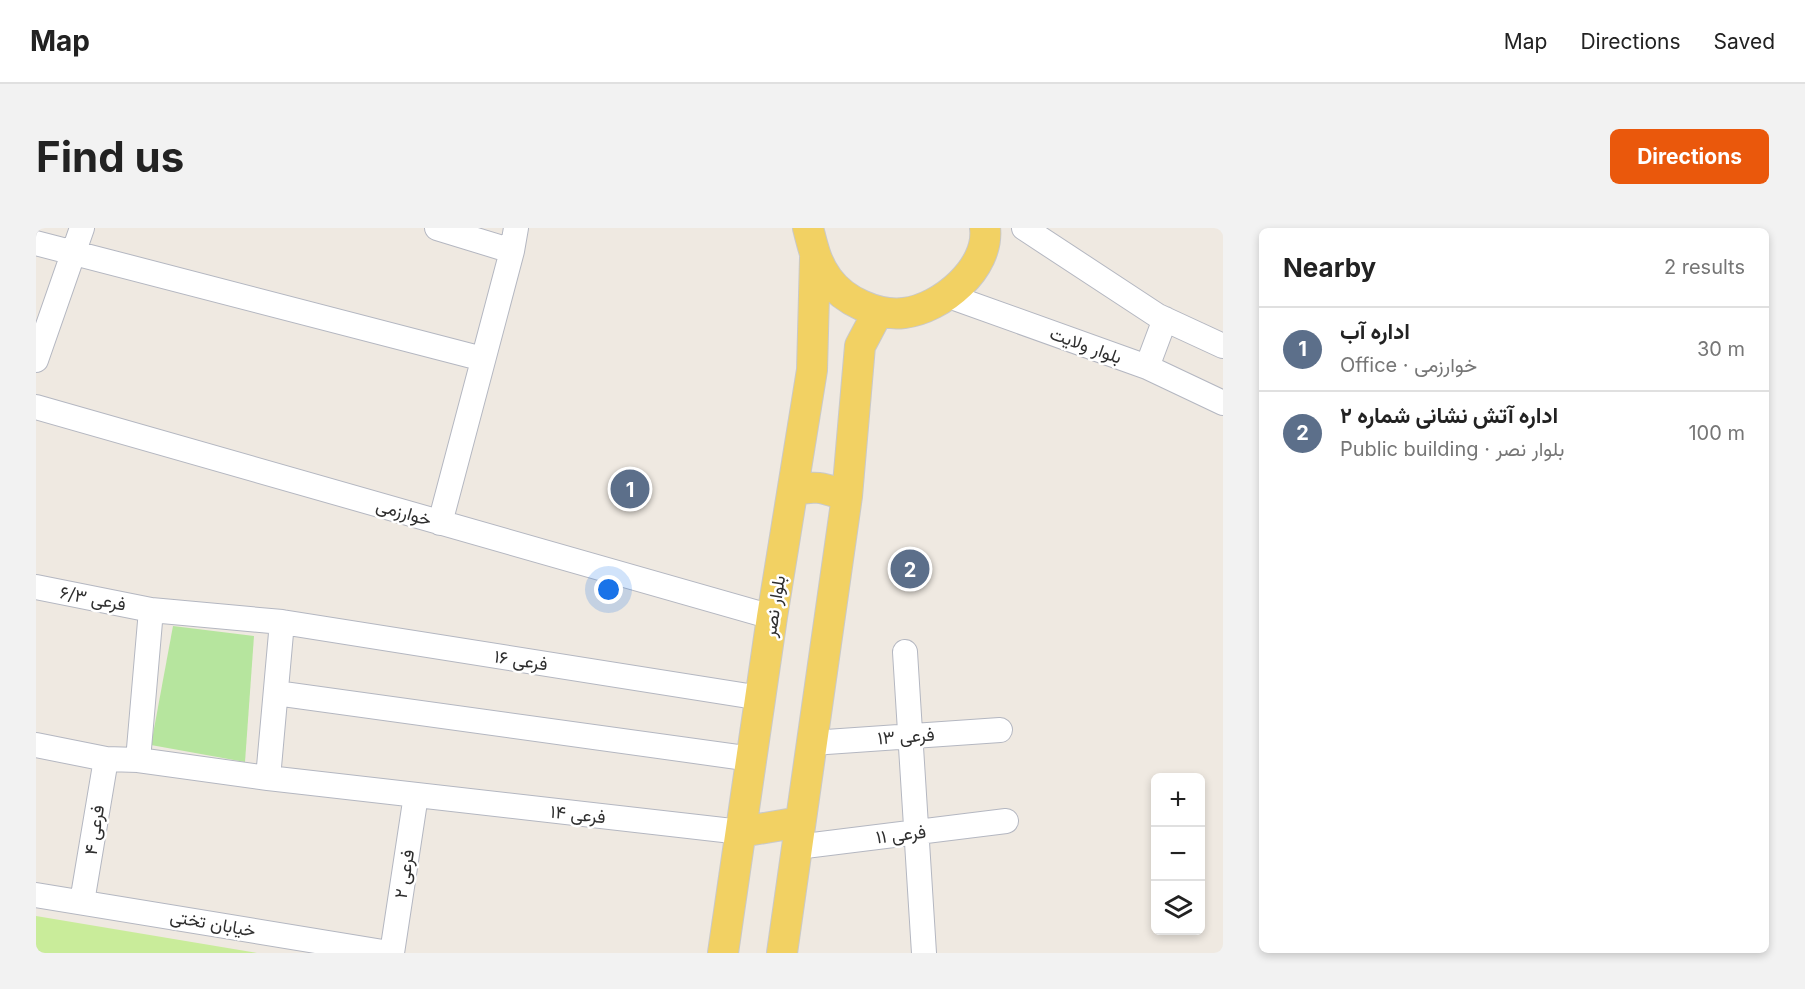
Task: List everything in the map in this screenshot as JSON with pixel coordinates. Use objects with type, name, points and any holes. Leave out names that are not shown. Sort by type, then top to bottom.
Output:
[{"type":"main road","points":[[808,228],[815,258],[829,280],[855,303],[878,312],[904,313],[927,308],[967,279],[981,258],[985,228]]},
{"type":"main road","name":"بلوار نصر","points":[[723,953],[772,617],[812,370],[815,258]]},
{"type":"main road","points":[[782,953],[847,496],[860,346],[878,312]]},
{"type":"main road","points":[[793,491],[807,487],[820,487],[847,496]]},
{"type":"main road","points":[[741,832],[799,834]]},
{"type":"street","points":[[36,360],[82,228]]},
{"type":"street","points":[[437,228],[514,240],[440,523]]},
{"type":"street","points":[[1024,228],[1165,319],[1223,346]]},
{"type":"street","points":[[36,243],[483,359]]},
{"type":"street","name":"بلوار ولایت","points":[[946,295],[1147,366],[1223,403]]},
{"type":"street","points":[[1147,366],[1165,319]]},
{"type":"street","name":"خوارزمی","points":[[36,407],[772,617]]},
{"type":"street","name":"فرعی ۶/۳","points":[[36,587],[151,610],[282,622]]},
{"type":"street","points":[[138,760],[151,610]]},
{"type":"street","points":[[268,778],[282,622]]},
{"type":"street","name":"فرعی ۱۶","points":[[282,622],[761,698]]},
{"type":"street","points":[[905,652],[924,953]]},
{"type":"street","points":[[276,693],[752,759]]},
{"type":"street","name":"فرعی ۱۳","points":[[812,743],[1000,730]]},
{"type":"street","name":"فرعی ۱۴","points":[[36,744],[106,759],[138,760],[268,778],[741,832]]},
{"type":"street","name":"فرعی ۴","points":[[82,902],[106,759]]},
{"type":"street","name":"فرعی ۲","points":[[391,953],[416,795]]},
{"type":"street","name":"فرعی ۱۱","points":[[799,834],[917,832],[1006,821]]},
{"type":"street","name":"خیابان تختی","points":[[36,895],[391,953]]},
{"type":"green space","points":[[173,626],[254,636],[245,762],[151,745]]},
{"type":"green space","points":[[36,916],[257,953],[36,953]]},
{"type":"place","name":"اداره آب","points":[[630,489]]},
{"type":"place","name":"اداره آتش نشانی شماره ۲","points":[[910,569]]}]
